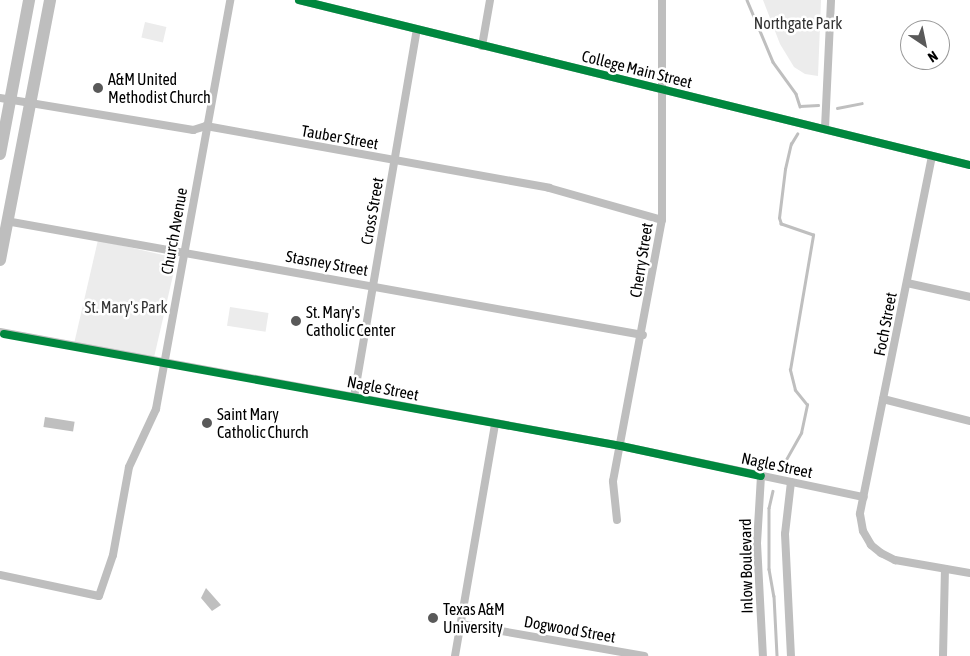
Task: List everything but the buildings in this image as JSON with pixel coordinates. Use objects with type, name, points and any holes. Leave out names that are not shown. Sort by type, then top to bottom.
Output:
[{"type":"main road","points":[[0,154],[5,99],[29,0]]},
{"type":"main road","points":[[0,260],[50,0]]},
{"type":"street","name":"Church Avenue","points":[[0,575],[99,596],[113,555],[129,467],[154,420],[230,0]]},
{"type":"street","name":"College Main Street","points":[[299,0],[970,164]]},
{"type":"street","points":[[482,46],[490,0]]},
{"type":"street","name":"Cherry Street","points":[[617,520],[613,481],[642,335],[662,220],[662,0]]},
{"type":"street","points":[[825,128],[831,0]]},
{"type":"street","name":"Cross Street","points":[[354,397],[417,30]]},
{"type":"street","name":"Tauber Street","points":[[5,99],[193,130],[206,126],[549,188],[662,220]]},
{"type":"street","name":"Foch Street","points":[[864,497],[932,156]]},
{"type":"street","name":"Stasney Street","points":[[6,221],[185,254],[374,285],[642,335]]},
{"type":"street","points":[[907,283],[970,297]]},
{"type":"street","name":"Nagle Street","points":[[0,332],[621,446],[864,497]]},
{"type":"street","points":[[884,399],[970,422]]},
{"type":"street","points":[[455,656],[495,424]]},
{"type":"street","name":"Inlow Boulevard","points":[[761,476],[757,543],[763,656]]},
{"type":"street","points":[[791,482],[785,534],[792,656]]},
{"type":"street","points":[[864,497],[860,514],[863,531],[871,546],[895,560],[970,573]]},
{"type":"street","points":[[944,656],[945,568]]},
{"type":"street","name":"Dogwood Street","points":[[461,624],[644,656]]},
{"type":"green space","name":"Northgate Park","points":[[763,0],[821,0],[818,76],[805,74],[794,67],[780,44]]},
{"type":"green space","points":[[145,22],[166,27],[163,43],[141,38]]},
{"type":"green space","name":"St. Mary's Park","points":[[98,240],[177,258],[153,361],[74,342]]},
{"type":"green space","points":[[230,307],[269,313],[266,332],[227,326]]},
{"type":"shaded area","points":[[45,417],[75,422],[73,432],[43,427]]},
{"type":"shaded area","points":[[206,588],[221,605],[212,611],[201,598]]},
{"type":"waterway","points":[[747,0],[773,62],[796,94],[800,106],[818,105]]},
{"type":"waterway","points":[[837,108],[862,103]]},
{"type":"waterway","points":[[779,472],[801,433],[807,405],[795,390],[790,370],[813,235],[781,224],[779,218],[785,169],[791,144],[797,134]]},
{"type":"waterway","points":[[773,491],[769,508],[769,569],[774,596],[777,656]]},
{"type":"cycle path","points":[[299,0],[970,165]]},
{"type":"cycle path","points":[[4,334],[621,446],[761,476]]},
{"type":"place","name":"A&M United Methodist Church","points":[[98,88]]},
{"type":"place","name":"St. Mary's Catholic Center","points":[[296,321]]},
{"type":"place","name":"Saint Mary Catholic Church","points":[[207,423]]},
{"type":"place","name":"Texas A&M University","points":[[433,618]]}]
